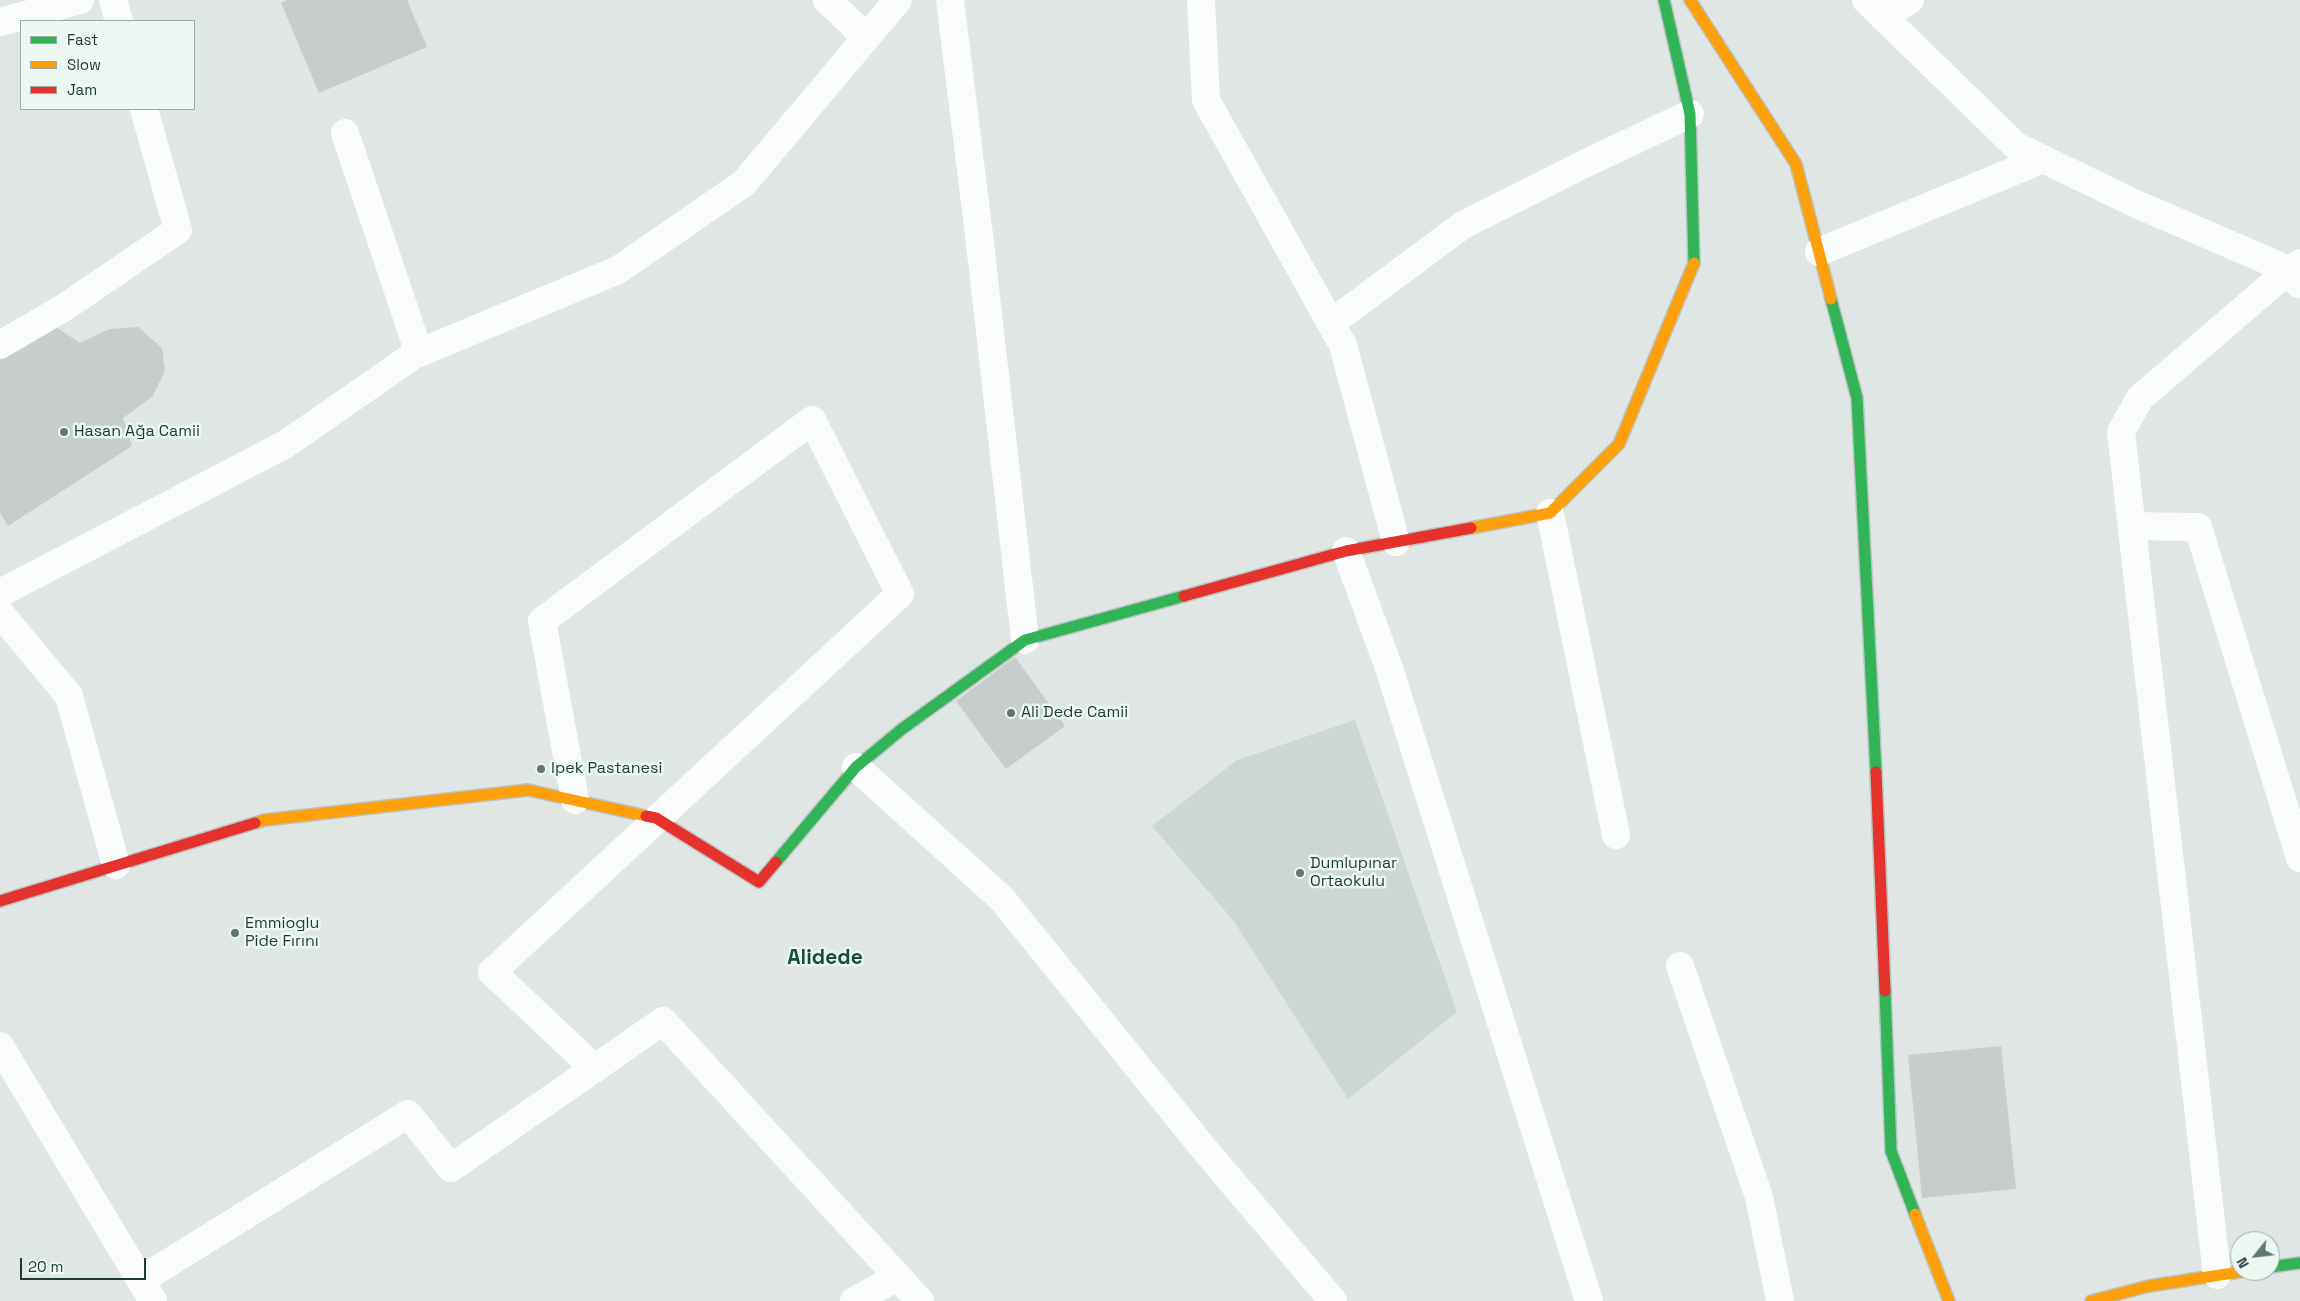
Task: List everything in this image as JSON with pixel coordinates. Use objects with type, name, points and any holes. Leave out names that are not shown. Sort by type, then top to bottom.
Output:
[{"type":"street","points":[[0,22],[80,0]]},
{"type":"street","points":[[113,0],[119,20]]},
{"type":"street","points":[[827,0],[866,37]]},
{"type":"street","points":[[0,592],[286,444],[419,354],[618,270],[744,183],[898,0]]},
{"type":"street","points":[[950,0],[1025,640]]},
{"type":"street","points":[[1201,0],[1206,100],[1343,345],[1396,542]]},
{"type":"street","points":[[0,901],[265,820],[528,790],[656,818],[759,882],[856,767],[902,729],[1025,640],[1346,551],[1550,513],[1619,444],[1694,266],[1690,114],[1664,0]]},
{"type":"street","points":[[1690,0],[1796,164],[1857,398],[1872,659],[1891,1151],[1949,1301]]},
{"type":"street","points":[[1875,8],[1910,0]]},
{"type":"street","points":[[1875,8],[2016,146],[2134,203],[2296,273],[2140,398],[2121,432],[2217,1275]]},
{"type":"street","points":[[0,345],[65,306],[178,230],[144,110]]},
{"type":"street","points":[[1330,324],[1463,225],[1584,164],[1690,114]]},
{"type":"street","points":[[345,133],[419,354]]},
{"type":"street","points":[[1818,252],[2043,159]]},
{"type":"street","points":[[575,800],[542,621],[812,420],[900,594],[656,818],[492,972],[595,1069]]},
{"type":"street","points":[[1550,513],[1616,835]]},
{"type":"street","points":[[2132,526],[2198,528],[2300,858]]},
{"type":"street","points":[[1346,551],[1388,664],[1589,1301]]},
{"type":"street","points":[[0,613],[69,696],[116,864]]},
{"type":"street","points":[[856,767],[1002,899],[1205,1150],[1333,1301]]},
{"type":"street","points":[[1680,966],[1758,1197],[1780,1301]]},
{"type":"street","points":[[0,1046],[147,1290],[408,1114],[452,1168],[663,1021],[920,1301]]},
{"type":"street","points":[[2280,1266],[2300,1263]]},
{"type":"street","points":[[2091,1301],[2149,1286],[2230,1273]]},
{"type":"street","points":[[854,1301],[898,1277]]},
{"type":"shaded area","name":"Dumlupınar Ortaokulu","points":[[1355,720],[1457,1012],[1348,1099],[1233,920],[1152,826],[1237,760]]},
{"type":"building","points":[[287,0],[407,0],[427,47],[319,93],[281,3]]},
{"type":"building","name":"Hasan Ağa Camii","points":[[50,323],[80,343],[109,329],[138,327],[162,348],[165,371],[152,397],[123,418],[132,446],[8,526],[0,513],[0,355]]},
{"type":"building","name":"Ali Dede Camii","points":[[1015,657],[1065,726],[1006,769],[956,701]]},
{"type":"building","points":[[2001,1046],[2016,1189],[1922,1198],[1908,1055]]},
{"type":"traffic: fast","points":[[1664,0],[1690,114],[1694,263]]},
{"type":"traffic: fast","points":[[1831,299],[1857,398],[1876,772]]},
{"type":"traffic: fast","points":[[776,862],[856,767],[902,729],[1025,640],[1184,596]]},
{"type":"traffic: fast","points":[[1885,991],[1891,1151],[1915,1214]]},
{"type":"traffic: fast","points":[[2280,1266],[2300,1263]]},
{"type":"traffic: slow","points":[[1690,0],[1796,164],[1831,299]]},
{"type":"traffic: slow","points":[[1471,528],[1550,513],[1619,444],[1694,263]]},
{"type":"traffic: slow","points":[[255,823],[265,820],[528,790],[646,816]]},
{"type":"traffic: slow","points":[[1915,1214],[1949,1301]]},
{"type":"traffic: slow","points":[[2091,1301],[2149,1286],[2230,1273]]},
{"type":"traffic: jam","points":[[1184,596],[1346,551],[1471,528]]},
{"type":"traffic: jam","points":[[1876,772],[1885,991]]},
{"type":"traffic: jam","points":[[646,816],[656,818],[759,882],[776,862]]},
{"type":"traffic: jam","points":[[0,901],[255,823]]},
{"type":"place","name":"Hasan Ağa Camii","points":[[64,432]]},
{"type":"place","name":"Ali Dede Camii","points":[[1011,713]]},
{"type":"place","name":"Ipek Pastanesi","points":[[541,769]]},
{"type":"place","name":"Dumlupınar Ortaokulu","points":[[1300,873]]},
{"type":"place","name":"Emmioglu Pide Fırını","points":[[235,933]]},
{"type":"district","name":"Alidede","points":[[825,958]]}]
